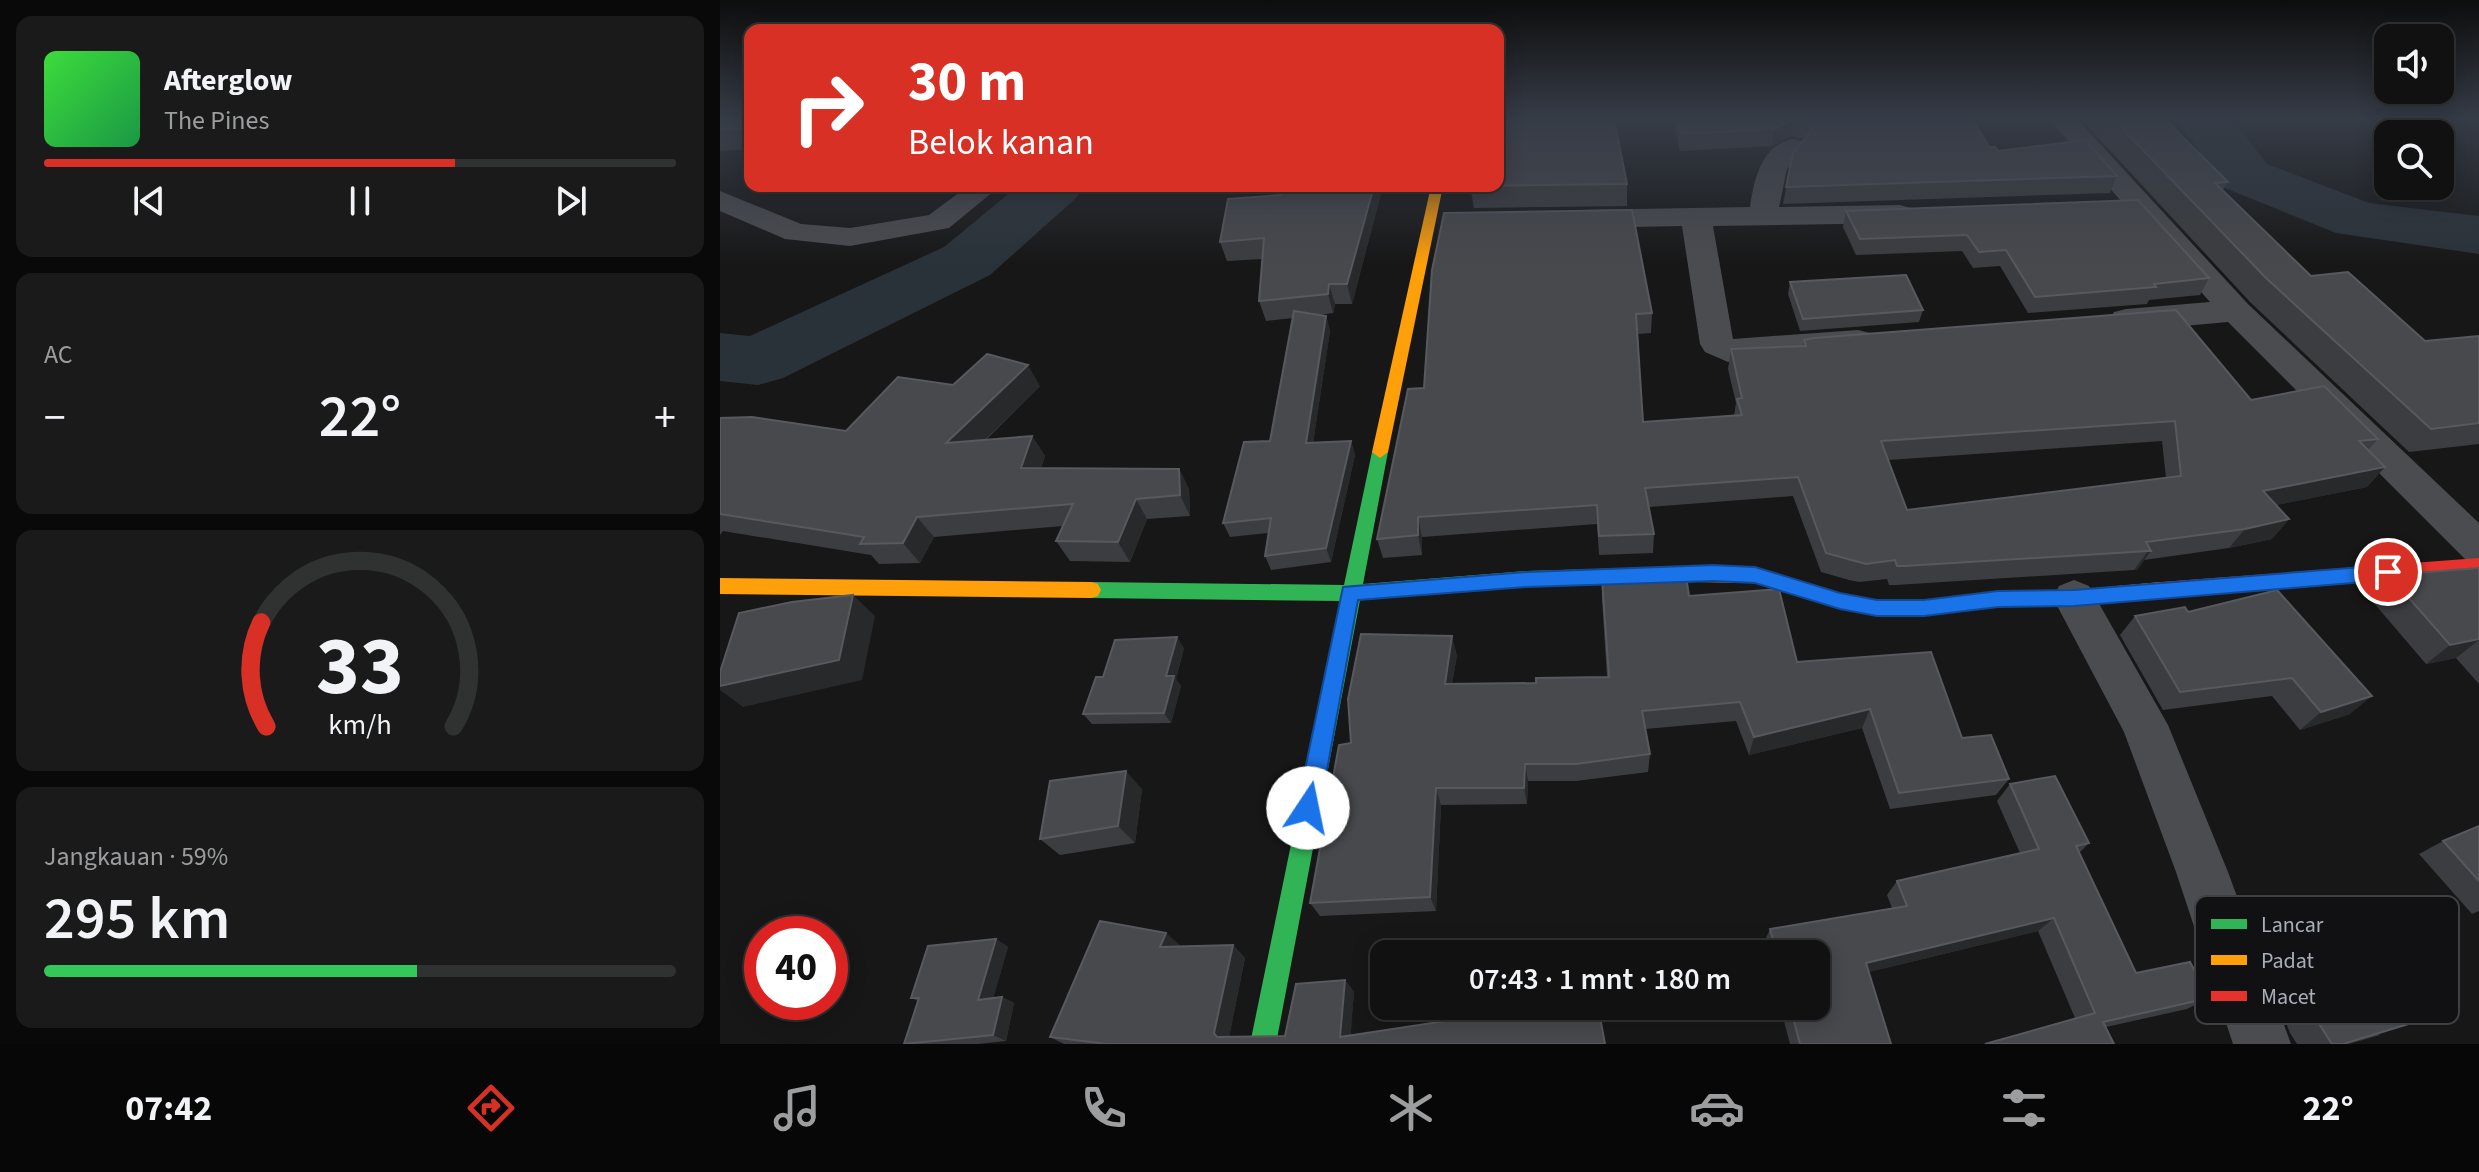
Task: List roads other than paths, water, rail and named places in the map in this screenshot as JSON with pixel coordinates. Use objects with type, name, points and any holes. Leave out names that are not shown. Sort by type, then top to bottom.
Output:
[{"type":"street","points":[[1763,216],[1772,167]]},
{"type":"street","points":[[2103,167],[2236,311],[2479,548]]},
{"type":"street","points":[[720,200],[796,233],[850,237],[938,222],[978,192]]},
{"type":"street","points":[[1263,1044],[1350,593],[1436,192]]},
{"type":"street","points":[[2105,205],[2136,204]]},
{"type":"street","points":[[1554,219],[1936,212]]},
{"type":"street","points":[[1696,217],[1717,344],[1728,351],[1887,338]]},
{"type":"street","points":[[1429,221],[1460,221]]},
{"type":"street","points":[[2094,322],[2236,311]]},
{"type":"street","points":[[720,586],[1350,593],[1527,579],[1713,573],[1755,575],[1840,601],[1877,608],[1924,608],[1998,599],[2074,598],[2266,580],[2479,566]]},
{"type":"street","points":[[2074,598],[2145,725],[2210,896]]},
{"type":"street","points":[[2255,1024],[2262,1044]]},
{"type":"waterway","points":[[2239,167],[2246,176],[2358,220],[2479,235]]},
{"type":"waterway","points":[[720,357],[758,361],[967,261],[1047,192]]}]
